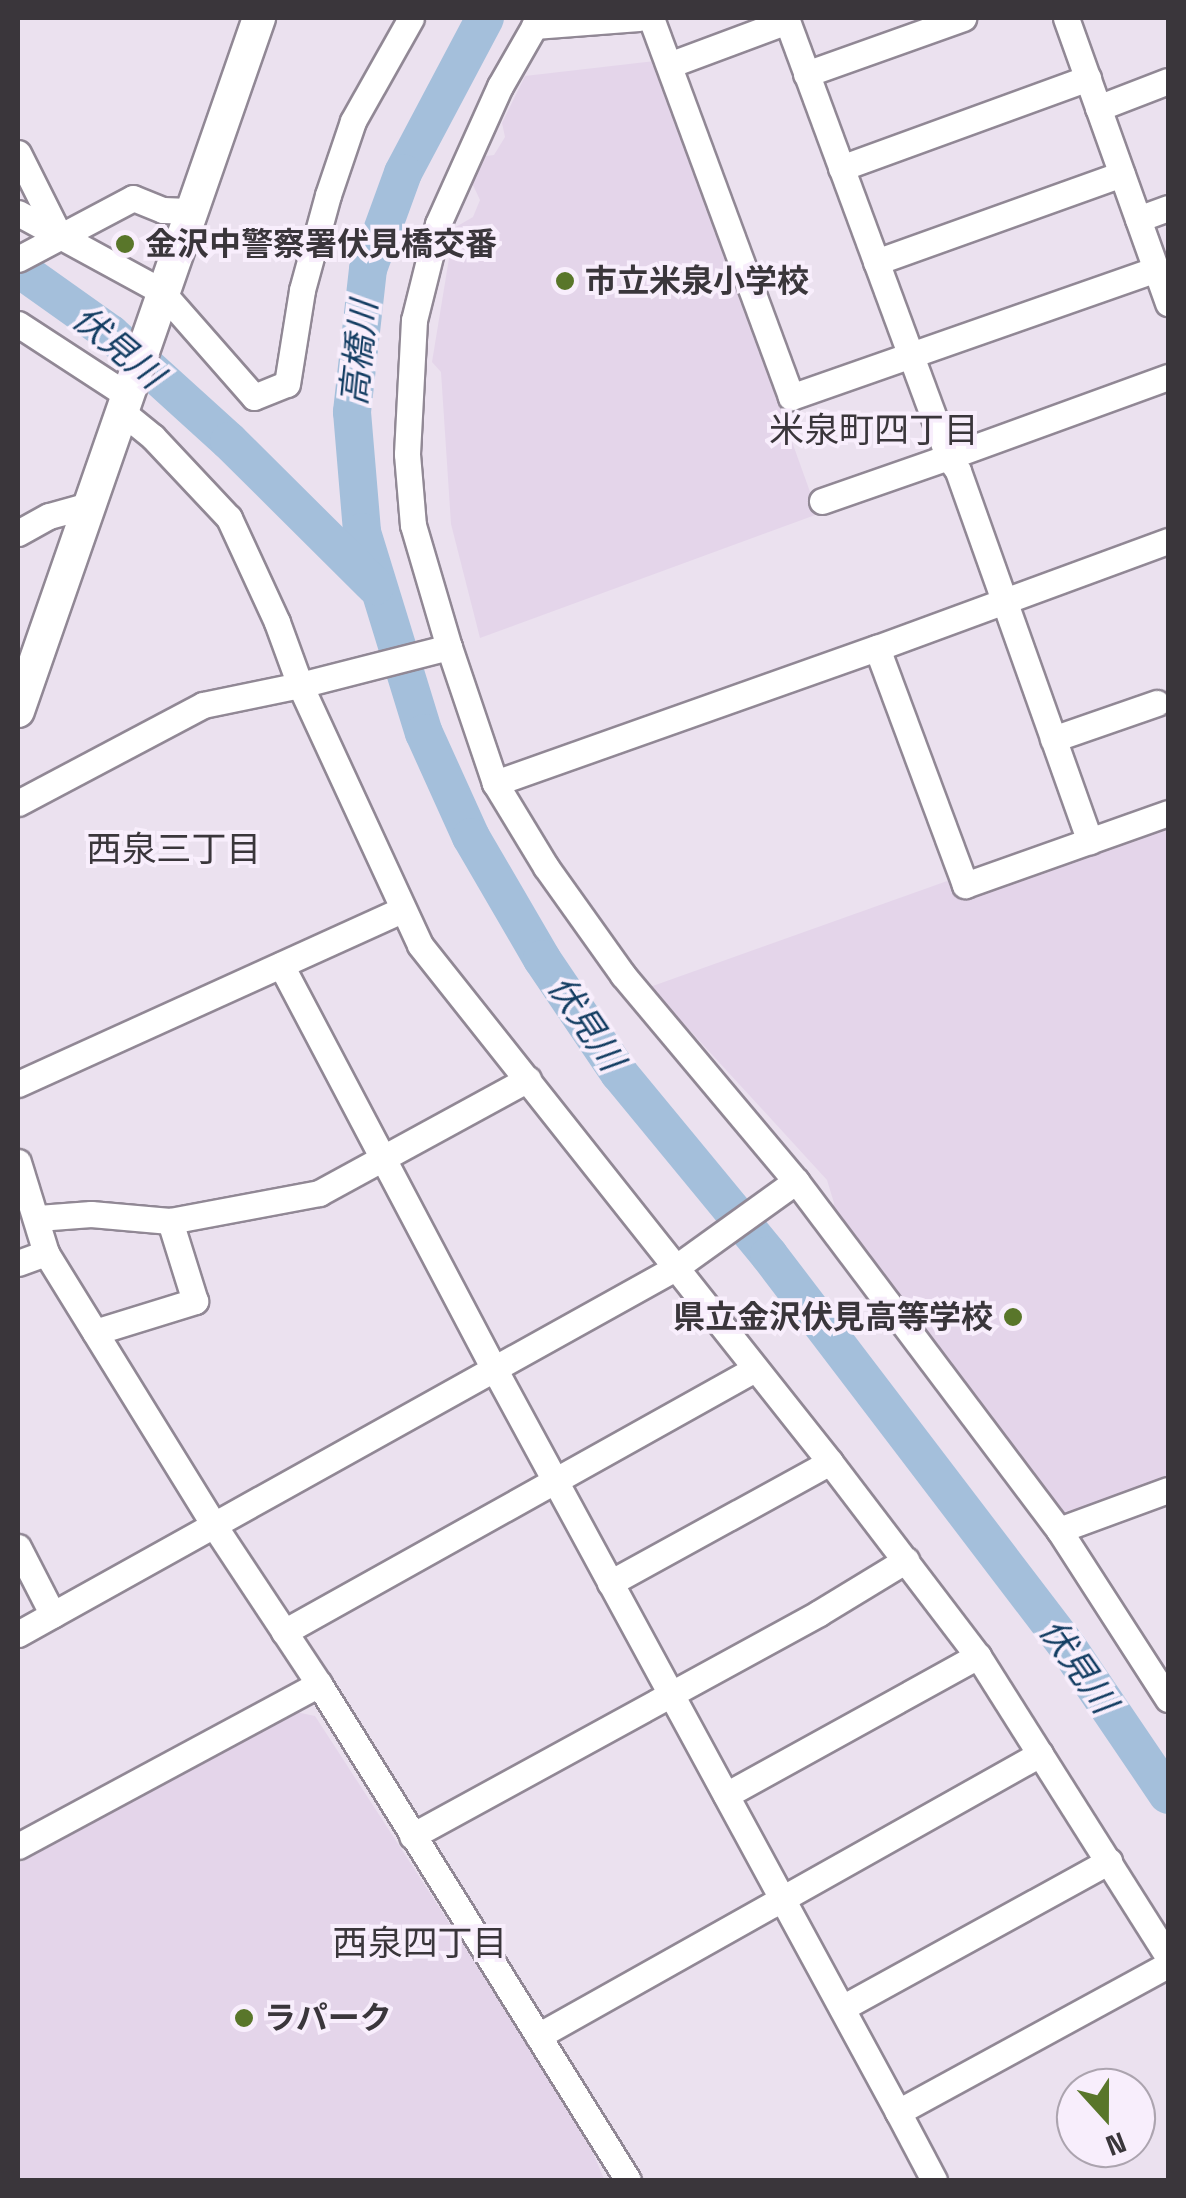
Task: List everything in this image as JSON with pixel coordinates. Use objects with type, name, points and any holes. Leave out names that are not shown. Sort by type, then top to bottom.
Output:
[{"type":"main road","points":[[18,711],[188,211],[259,18]]},
{"type":"street","points":[[18,213],[54,239],[84,245],[161,291],[254,397],[288,384],[302,290],[353,121],[410,18]]},
{"type":"street","points":[[639,18],[537,22],[500,86],[438,224],[414,320],[406,454],[413,525],[442,648],[495,783],[546,867],[623,975],[1060,1530],[1168,1698]]},
{"type":"street","points":[[651,18],[791,397],[912,358],[1164,288],[1066,18]]},
{"type":"street","points":[[806,74],[963,18]]},
{"type":"street","points":[[669,65],[786,19],[948,457],[958,472],[1090,841]]},
{"type":"street","points":[[841,168],[1088,78]]},
{"type":"street","points":[[1098,108],[1168,81]]},
{"type":"street","points":[[18,153],[54,239]]},
{"type":"street","points":[[876,262],[1122,174]]},
{"type":"street","points":[[18,259],[132,198],[163,210],[188,211]]},
{"type":"street","points":[[1138,219],[1168,208]]},
{"type":"street","points":[[18,324],[125,404],[228,518],[278,622],[400,911],[420,945],[682,1264],[755,1369],[978,1656],[1168,1956]]},
{"type":"street","points":[[822,501],[1168,377]]},
{"type":"street","points":[[18,533],[49,516],[89,505]]},
{"type":"street","points":[[495,783],[1168,541]]},
{"type":"street","points":[[18,804],[203,705],[304,684],[442,648]]},
{"type":"street","points":[[877,648],[965,885],[1168,813]]},
{"type":"street","points":[[1053,739],[1158,703]]},
{"type":"street","points":[[18,1084],[400,911]]},
{"type":"street","points":[[282,965],[496,1372],[934,2180]]},
{"type":"street","points":[[38,1218],[91,1214],[170,1221],[319,1193],[528,1079]]},
{"type":"street","points":[[18,1162],[46,1254],[628,2180]]},
{"type":"street","points":[[18,1634],[496,1372],[682,1264],[790,1185]]},
{"type":"street","points":[[94,1332],[195,1301],[170,1221]]},
{"type":"street","points":[[18,1263],[46,1254]]},
{"type":"street","points":[[284,1632],[755,1369]]},
{"type":"street","points":[[610,1582],[830,1462]]},
{"type":"street","points":[[1060,1530],[1168,1490]]},
{"type":"street","points":[[18,1547],[53,1615]]},
{"type":"street","points":[[412,1836],[671,1695],[906,1560]]},
{"type":"street","points":[[726,1794],[978,1656]]},
{"type":"street","points":[[18,1846],[318,1684]]},
{"type":"street","points":[[538,2036],[1040,1754]]},
{"type":"street","points":[[842,2008],[1108,1862]]},
{"type":"street","points":[[898,2112],[1168,1965]]},
{"type":"shaded area","points":[[655,61],[818,514],[480,638],[451,524],[441,372],[432,362],[454,228],[473,217],[480,200],[472,183],[478,157],[494,155],[505,137],[502,123],[525,76]]},
{"type":"shaded area","points":[[1168,825],[1168,1481],[1058,1514],[831,1214],[834,1203],[827,1180],[650,987],[950,880],[958,898]]},
{"type":"shaded area","points":[[296,1712],[315,1716],[583,2129],[604,2179],[18,2180],[18,1864]]},
{"type":"waterway","name":"伏見川","points":[[485,18],[403,173],[368,269],[352,412],[362,532],[424,733],[471,837],[542,959],[619,1073],[769,1255],[1069,1649],[1168,1795]]},
{"type":"waterway","name":"伏見川","points":[[18,268],[111,334],[229,441],[375,586]]},
{"type":"place","name":"金沢中警察署伏見橋交番","points":[[125,244]]},
{"type":"place","name":"市立米泉小学校","points":[[565,281]]},
{"type":"place","name":"県立金沢伏見高等学校","points":[[1013,1317]]},
{"type":"place","name":"ラパーク","points":[[244,2018]]},
{"type":"district","name":"米泉町四丁目","points":[[874,430]]},
{"type":"district","name":"西泉三丁目","points":[[174,849]]},
{"type":"district","name":"西泉四丁目","points":[[420,1943]]},
{"type":"water label","name":"高橋川","points":[[359,353]]}]
